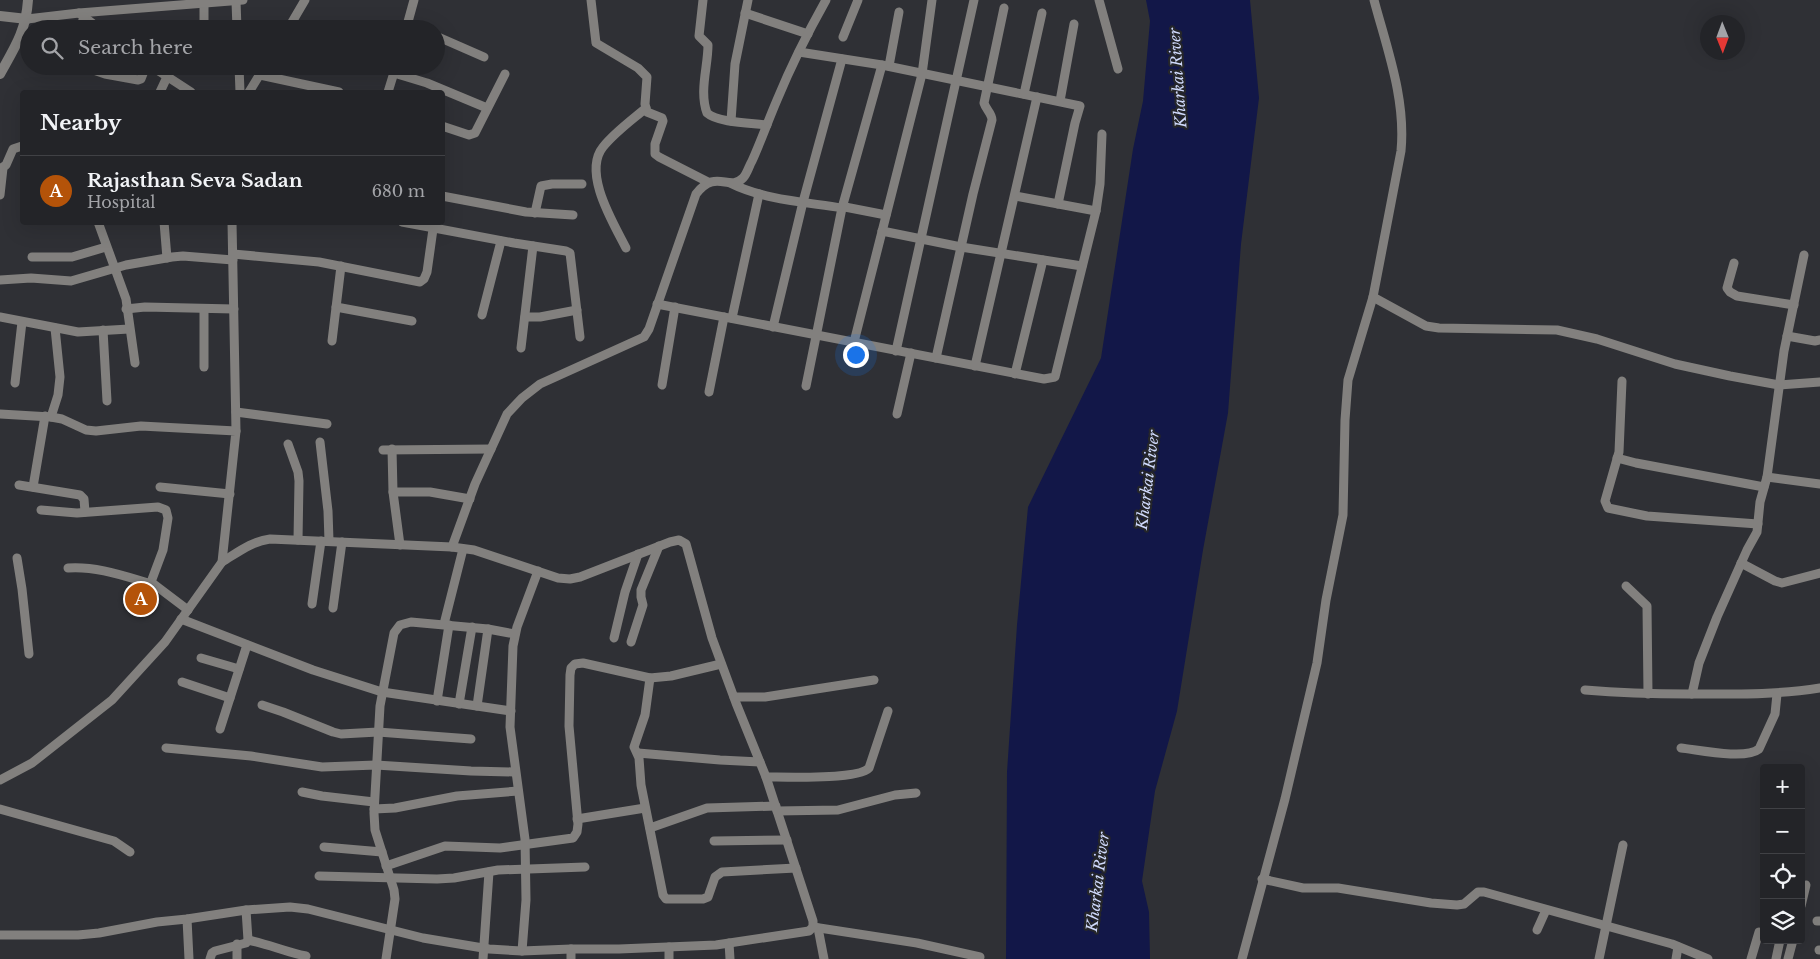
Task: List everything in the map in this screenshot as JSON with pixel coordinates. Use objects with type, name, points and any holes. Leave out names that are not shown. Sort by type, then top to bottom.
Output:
[{"type":"street","points":[[27,19],[28,0]]},
{"type":"street","points":[[236,0],[237,20]]},
{"type":"street","points":[[0,16],[27,19],[243,0]]},
{"type":"street","points":[[293,20],[305,0]]},
{"type":"street","points":[[410,20],[414,0]]},
{"type":"street","points":[[591,0],[596,43],[644,73],[648,83],[645,99],[647,112],[662,118],[663,121],[655,154],[659,158],[708,182]]},
{"type":"street","points":[[703,0],[699,36],[708,45],[705,68],[705,109],[710,116],[731,121],[767,125]]},
{"type":"street","points":[[731,121],[735,64],[748,0]]},
{"type":"street","points":[[730,183],[739,181],[744,176],[777,98],[826,0]]},
{"type":"street","points":[[843,37],[858,0]]},
{"type":"street","points":[[854,342],[922,74],[932,0]]},
{"type":"street","points":[[896,351],[974,0]]},
{"type":"street","points":[[1099,0],[1118,69]]},
{"type":"street","points":[[1242,959],[1285,799],[1317,664],[1326,600],[1343,515],[1348,380],[1373,297],[1401,151],[1401,105],[1374,0]]},
{"type":"street","points":[[204,3],[204,20]]},
{"type":"street","points":[[936,358],[992,120],[992,115],[984,103],[1004,8]]},
{"type":"street","points":[[806,386],[842,208],[886,66],[899,12]]},
{"type":"street","points":[[745,13],[808,34]]},
{"type":"street","points":[[1024,94],[1042,13]]},
{"type":"street","points":[[81,15],[81,20]]},
{"type":"street","points":[[81,15],[88,20]]},
{"type":"street","points":[[1060,101],[1074,24]]},
{"type":"street","points":[[0,74],[20,37]]},
{"type":"street","points":[[445,40],[484,57]]},
{"type":"street","points":[[799,52],[886,66],[1080,106],[1058,204]]},
{"type":"street","points":[[773,327],[803,202],[842,58]]},
{"type":"street","points":[[445,127],[472,134],[505,74]]},
{"type":"street","points":[[110,75],[138,80],[141,79],[143,75]]},
{"type":"street","points":[[164,75],[188,90]]},
{"type":"street","points":[[239,75],[240,90]]},
{"type":"street","points":[[250,90],[260,75],[329,90]]},
{"type":"street","points":[[389,90],[393,75]]},
{"type":"street","points":[[407,75],[444,90]]},
{"type":"street","points":[[161,90],[167,77]]},
{"type":"street","points":[[445,90],[487,108]]},
{"type":"street","points":[[975,366],[1037,97]]},
{"type":"street","points":[[626,248],[605,207],[596,162],[603,147],[646,108]]},
{"type":"street","points":[[657,304],[1015,374],[1044,379],[1055,377],[1096,211],[1100,184],[1102,134]]},
{"type":"street","points":[[0,195],[2,168],[13,149],[20,147]]},
{"type":"street","points":[[452,547],[470,498],[491,450],[508,414],[522,398],[540,384],[644,337],[649,329],[696,194],[708,182],[730,183],[758,194],[886,215]]},
{"type":"street","points":[[535,213],[541,186],[582,184]]},
{"type":"street","points":[[709,392],[758,194]]},
{"type":"street","points":[[1015,196],[1096,211]]},
{"type":"street","points":[[445,197],[535,213],[573,215]]},
{"type":"street","points":[[99,225],[126,299],[135,363]]},
{"type":"street","points":[[164,225],[167,258]]},
{"type":"street","points":[[222,562],[236,431],[232,225]]},
{"type":"street","points":[[0,280],[31,278],[71,281],[114,268],[183,256],[318,262],[420,282],[424,279],[426,272],[433,225],[570,253],[580,337]]},
{"type":"street","points":[[882,231],[921,240],[1082,266]]},
{"type":"street","points":[[482,315],[501,240]]},
{"type":"street","points":[[521,348],[533,246]]},
{"type":"street","points":[[32,257],[72,257],[106,247]]},
{"type":"street","points":[[1692,694],[1699,663],[1741,563],[1756,537],[1787,336],[1804,255]]},
{"type":"street","points":[[1015,374],[1043,260]]},
{"type":"street","points":[[1734,263],[1727,288],[1730,292],[1737,296],[1794,305]]},
{"type":"street","points":[[332,341],[341,266]]},
{"type":"street","points":[[1373,297],[1426,326],[1454,329],[1557,330],[1597,339],[1675,364],[1779,385],[1820,382]]},
{"type":"street","points":[[126,309],[145,307],[234,309]]},
{"type":"street","points":[[336,307],[412,321]]},
{"type":"street","points":[[662,385],[675,307]]},
{"type":"street","points":[[204,309],[204,367]]},
{"type":"street","points":[[525,317],[540,317],[577,310]]},
{"type":"street","points":[[0,317],[78,332],[129,328]]},
{"type":"street","points":[[15,383],[22,322]]},
{"type":"street","points":[[33,487],[48,416],[58,395],[60,377],[55,328]]},
{"type":"street","points":[[103,330],[107,401]]},
{"type":"street","points":[[1787,336],[1815,341],[1820,340]]},
{"type":"street","points":[[897,414],[911,354]]},
{"type":"street","points":[[1622,381],[1617,458],[1605,501],[1608,508],[1647,516],[1758,524]]},
{"type":"street","points":[[236,412],[327,424]]},
{"type":"street","points":[[0,414],[48,416],[62,419],[86,430],[96,431],[141,426],[236,431]]},
{"type":"street","points":[[312,604],[325,541],[328,511],[320,442]]},
{"type":"street","points":[[288,444],[298,472],[299,481],[298,540]]},
{"type":"street","points":[[400,545],[387,450],[491,450]]},
{"type":"street","points":[[1617,458],[1764,487]]},
{"type":"street","points":[[1766,477],[1820,484]]},
{"type":"street","points":[[19,485],[80,495],[84,499],[85,512]]},
{"type":"street","points":[[160,487],[230,494]]},
{"type":"street","points":[[393,492],[430,492],[470,498]]},
{"type":"street","points":[[41,510],[85,512],[158,507],[166,510],[168,518],[163,550],[152,578],[152,584]]},
{"type":"street","points":[[0,780],[32,763],[112,700],[165,642],[222,562],[261,540],[452,547],[474,550],[558,578],[575,578],[659,546],[680,540],[686,544],[712,638],[766,777],[824,959]]},
{"type":"street","points":[[333,608],[342,542]]},
{"type":"street","points":[[631,642],[643,605],[641,590],[659,546]]},
{"type":"street","points":[[437,701],[447,624],[463,549]]},
{"type":"street","points":[[614,638],[625,592],[638,554]]},
{"type":"street","points":[[16,558],[22,590],[29,654]]},
{"type":"street","points":[[1741,563],[1782,583],[1820,573]]},
{"type":"street","points":[[68,568],[92,568],[152,584],[188,610]]},
{"type":"street","points":[[525,954],[525,845],[510,727],[515,634],[538,571]]},
{"type":"street","points":[[1626,586],[1647,606],[1648,694]]},
{"type":"street","points":[[182,619],[313,670],[382,692],[511,711]]},
{"type":"street","points":[[386,959],[395,898],[391,879],[375,830],[374,805],[382,692],[396,628],[411,622],[447,624],[515,634]]},
{"type":"street","points":[[459,704],[472,627]]},
{"type":"street","points":[[477,706],[488,629]]},
{"type":"street","points":[[220,729],[247,645]]},
{"type":"street","points":[[201,658],[239,669]]},
{"type":"street","points":[[386,866],[445,846],[490,849],[573,838],[577,832],[578,819],[569,726],[571,668],[575,664],[583,663],[650,678],[671,676],[722,664]]},
{"type":"street","points":[[650,678],[645,715],[634,747],[638,753],[640,784],[663,895],[666,899],[703,899],[708,897],[715,877],[722,872],[796,868]]},
{"type":"street","points":[[734,697],[765,697],[874,680]]},
{"type":"street","points":[[182,682],[230,698]]},
{"type":"street","points":[[1585,690],[1648,694],[1777,694],[1820,688]]},
{"type":"street","points":[[1682,748],[1732,754],[1756,752],[1775,714],[1777,694]]},
{"type":"street","points":[[262,705],[341,734],[378,732],[471,739]]},
{"type":"street","points":[[766,777],[840,776],[863,772],[869,768],[888,711]]},
{"type":"street","points":[[166,748],[251,756],[322,767],[376,765],[515,772]]},
{"type":"street","points":[[638,753],[760,762]]},
{"type":"street","points":[[302,792],[395,808],[457,796],[518,791]]},
{"type":"street","points":[[650,828],[707,808],[838,810],[895,795],[916,793]]},
{"type":"street","points":[[578,819],[645,808]]},
{"type":"street","points":[[0,809],[114,841],[130,852]]},
{"type":"street","points":[[714,841],[787,840]]},
{"type":"street","points":[[1599,959],[1623,846]]},
{"type":"street","points":[[324,847],[382,852]]},
{"type":"street","points":[[319,876],[391,879],[454,878],[526,868],[585,867]]},
{"type":"street","points":[[483,959],[488,872]]},
{"type":"street","points":[[1262,879],[1303,888],[1347,889],[1431,903],[1457,905],[1464,904],[1478,892],[1484,892],[1606,925],[1678,947],[1708,959]]},
{"type":"street","points":[[1803,899],[1806,885]]},
{"type":"street","points":[[0,935],[92,934],[157,922],[246,910],[290,907],[308,909],[423,938],[525,954],[571,949],[619,954],[669,947],[729,943],[801,933],[815,927],[917,943],[954,955],[980,957]]},
{"type":"street","points":[[246,910],[248,940]]},
{"type":"street","points":[[1537,930],[1546,910]]},
{"type":"street","points":[[187,919],[189,959]]},
{"type":"street","points":[[1751,959],[1759,932]]},
{"type":"street","points":[[210,959],[215,951],[248,940],[261,942],[291,953],[306,956]]},
{"type":"street","points":[[729,943],[730,959]]},
{"type":"street","points":[[237,944],[237,959]]},
{"type":"street","points":[[1776,959],[1779,944]]},
{"type":"street","points":[[1788,959],[1792,944]]},
{"type":"street","points":[[669,947],[669,959]]},
{"type":"street","points":[[1676,959],[1678,947]]},
{"type":"street","points":[[571,949],[571,959]]},
{"type":"water","name":"Kharkai River","points":[[1146,0],[1250,0],[1259,98],[1241,244],[1228,413],[1203,550],[1177,711],[1155,791],[1142,881],[1149,912],[1150,959],[1006,959],[1007,772],[1017,625],[1028,507],[1101,358],[1133,149],[1143,101],[1150,21]]},
{"type":"place","name":"Rajasthan Seva Sadan","points":[[141,599]]}]
